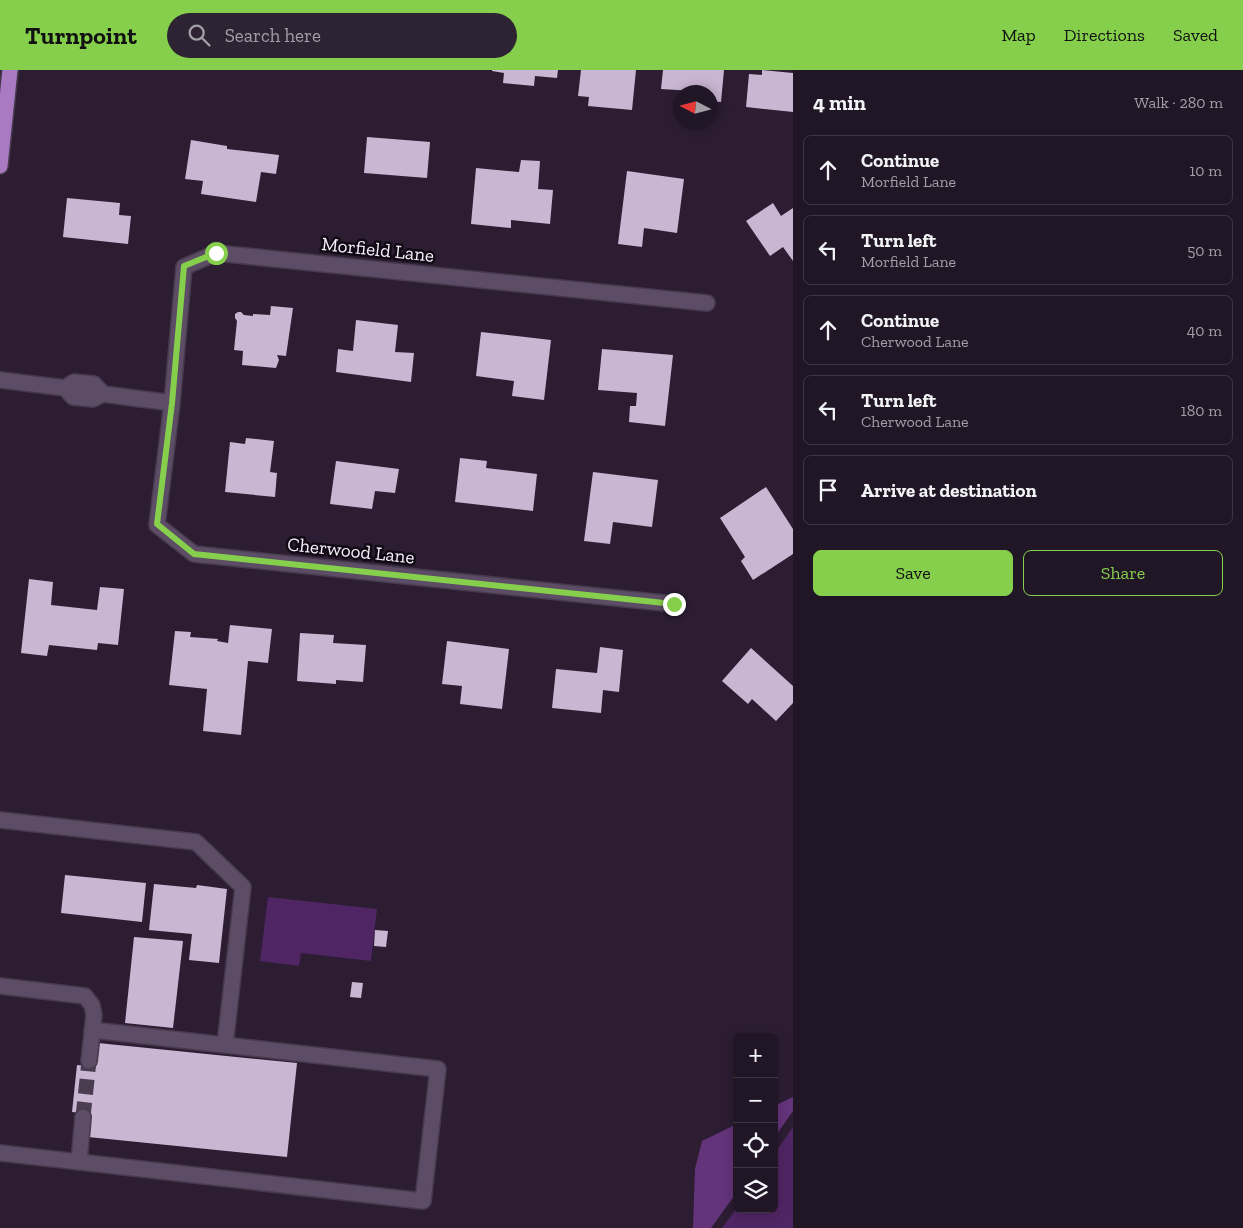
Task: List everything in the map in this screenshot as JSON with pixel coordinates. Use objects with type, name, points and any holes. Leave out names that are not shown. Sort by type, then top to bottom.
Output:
[{"type":"main road","points":[[0,166],[10,70]]},
{"type":"street","name":"Morfield Lane","points":[[172,403],[184,266],[216,253],[707,303]]},
{"type":"street","points":[[0,380],[65,388],[73,397],[93,399],[103,394],[172,403]]},
{"type":"street","name":"Cherwood Lane","points":[[172,403],[157,524],[194,554],[674,604]]},
{"type":"street","points":[[0,820],[196,842],[244,887],[225,1045]]},
{"type":"street","points":[[0,986],[85,996],[92,1004],[94,1015],[89,1061]]},
{"type":"street","points":[[0,1153],[423,1201],[438,1069],[92,1030]]},
{"type":"street","points":[[79,1162],[83,1117]]},
{"type":"shaded area","points":[[268,897],[377,909],[371,961],[301,953],[299,966],[260,961]]},
{"type":"shaded area","points":[[793,1097],[793,1111],[778,1132],[778,1123],[778,1104]]},
{"type":"shaded area","points":[[733,1126],[733,1198],[711,1228],[693,1228],[695,1169],[702,1141]]},
{"type":"shaded area","points":[[793,1127],[793,1228],[722,1228],[733,1213],[778,1213],[778,1148]]},
{"type":"building","points":[[492,70],[558,70],[557,78],[535,76],[534,86],[503,83],[504,73]]},
{"type":"building","points":[[581,70],[636,70],[632,110],[588,106],[589,97],[578,96]]},
{"type":"building","points":[[663,70],[724,70],[721,102],[718,102],[718,85],[673,85],[673,90],[661,89]]},
{"type":"building","points":[[762,70],[793,73],[793,112],[746,107],[749,74],[762,75]]},
{"type":"building","points":[[367,137],[430,142],[427,178],[364,173]]},
{"type":"building","points":[[191,140],[227,146],[227,149],[279,155],[276,174],[261,172],[256,202],[201,194],[203,181],[185,179]]},
{"type":"building","points":[[521,160],[540,161],[538,189],[553,190],[550,224],[511,220],[511,228],[471,224],[476,168],[519,172]]},
{"type":"building","points":[[627,171],[684,179],[677,233],[644,228],[642,247],[618,244]]},
{"type":"building","points":[[67,198],[120,203],[119,215],[131,216],[128,244],[63,237]]},
{"type":"building","points":[[773,203],[781,216],[793,208],[793,261],[783,247],[770,256],[746,221]]},
{"type":"building","points":[[271,306],[293,308],[286,356],[277,355],[279,360],[276,368],[242,365],[243,351],[234,350],[237,321],[235,314],[241,312],[244,315],[253,316],[253,314],[270,315]]},
{"type":"building","points":[[356,320],[398,325],[395,352],[414,353],[411,382],[336,372],[338,349],[353,351]]},
{"type":"building","points":[[481,332],[551,340],[544,400],[512,396],[514,381],[476,376]]},
{"type":"building","points":[[602,349],[673,355],[665,426],[629,422],[630,406],[636,406],[637,393],[598,390]]},
{"type":"building","points":[[246,438],[274,441],[270,472],[277,473],[275,497],[225,492],[230,442],[245,444]]},
{"type":"building","points":[[460,458],[487,461],[486,468],[537,474],[533,511],[455,502]]},
{"type":"building","points":[[336,461],[399,469],[395,493],[375,491],[372,509],[330,504]]},
{"type":"building","points":[[593,472],[658,480],[652,527],[613,522],[610,544],[584,541]]},
{"type":"building","points":[[766,487],[793,529],[793,554],[753,580],[741,561],[745,557],[720,518]]},
{"type":"building","points":[[29,579],[53,582],[51,605],[97,610],[100,587],[124,589],[118,645],[98,643],[97,650],[49,645],[47,656],[21,653]]},
{"type":"building","points":[[230,625],[272,629],[268,663],[248,661],[241,735],[203,731],[207,689],[169,685],[175,631],[191,632],[190,637],[218,639],[217,641],[228,643]]},
{"type":"building","points":[[300,633],[334,635],[333,643],[366,645],[363,682],[336,680],[336,684],[297,681]]},
{"type":"building","points":[[447,641],[509,649],[502,709],[460,704],[462,686],[442,684]]},
{"type":"building","points":[[600,647],[623,650],[619,692],[603,690],[601,713],[552,708],[556,669],[597,673]]},
{"type":"building","points":[[751,648],[793,686],[793,703],[776,721],[752,699],[748,704],[722,681]]},
{"type":"building","points":[[65,875],[146,883],[142,922],[61,913]]},
{"type":"building","points":[[154,884],[196,888],[197,885],[227,889],[219,963],[189,960],[192,934],[149,930]]},
{"type":"building","points":[[375,930],[388,931],[386,947],[374,946]]},
{"type":"building","points":[[134,937],[183,941],[173,1028],[125,1023]]},
{"type":"building","points":[[352,982],[363,983],[361,998],[350,997]]},
{"type":"building","points":[[98,1043],[297,1063],[287,1157],[88,1137],[90,1114],[72,1112],[77,1065],[95,1067]]},
{"type":"tunnel","points":[[83,1117],[89,1061]]},
{"type":"route","points":[[216,253],[184,266],[172,403],[157,524],[194,554],[674,604]]}]
